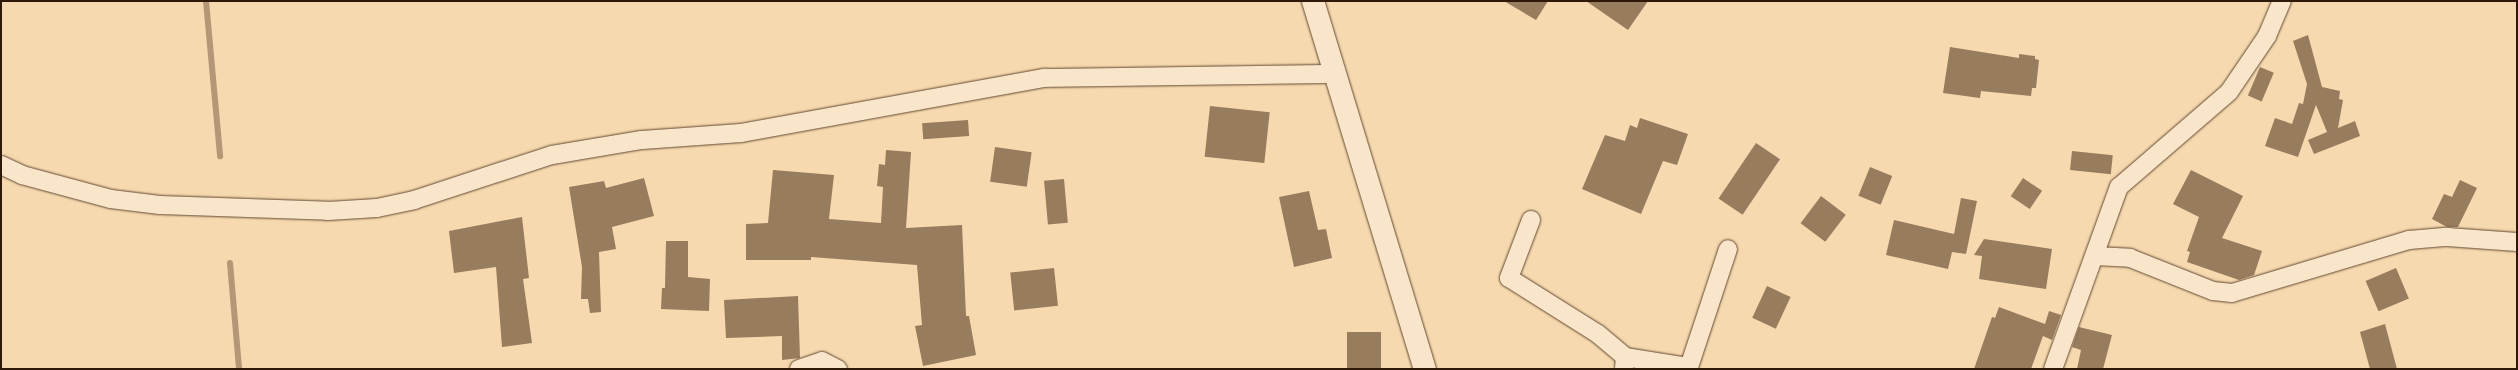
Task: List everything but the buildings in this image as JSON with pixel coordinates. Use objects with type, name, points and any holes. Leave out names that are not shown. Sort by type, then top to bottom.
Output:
[{"type":"main road","points":[[1313,1],[1425,369]]},
{"type":"street","points":[[2053,369],[2119,187],[2229,92],[2267,36],[2282,1]]},
{"type":"street","points":[[1,165],[22,175],[111,199],[160,205],[349,210],[414,200],[552,155],[642,140],[740,133],[1045,78],[1334,74]]},
{"type":"street","points":[[1531,220],[1509,278],[1598,334],[1624,363],[1688,367],[1728,249]]},
{"type":"street","points":[[2095,256],[2130,258],[2213,290],[2232,293],[2409,240],[2447,237],[2517,242]]},
{"type":"street","points":[[799,369],[822,361],[838,369]]},
{"type":"waterway","points":[[206,1],[220,156]]},
{"type":"waterway","points":[[230,263],[239,369]]}]
